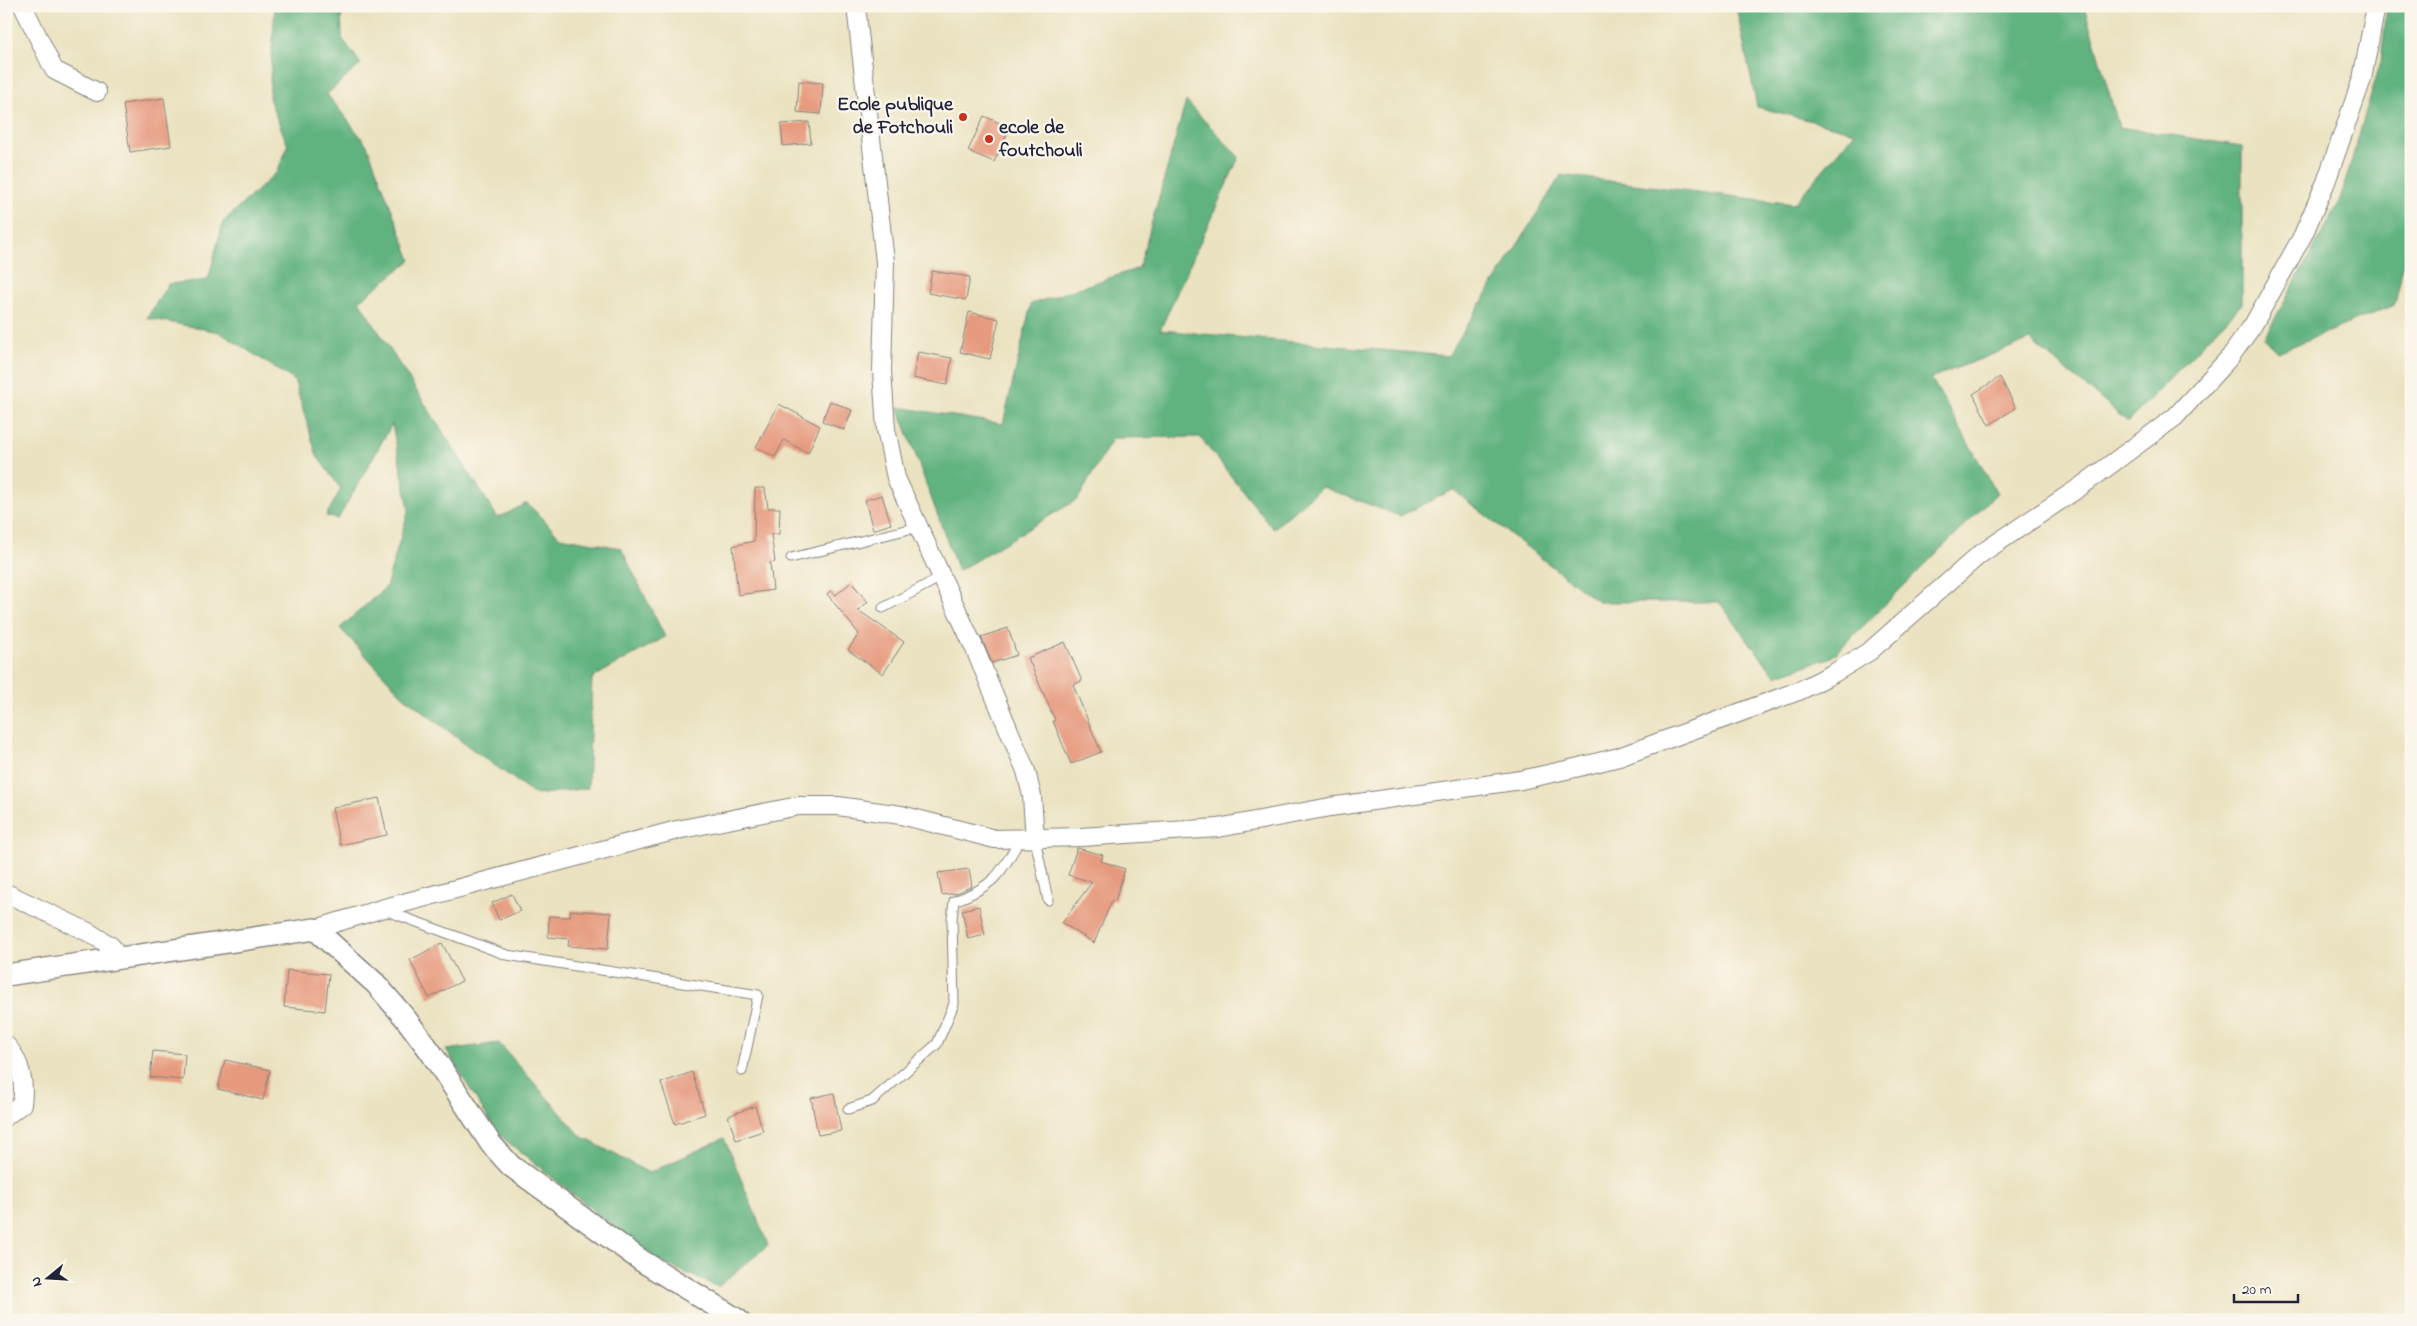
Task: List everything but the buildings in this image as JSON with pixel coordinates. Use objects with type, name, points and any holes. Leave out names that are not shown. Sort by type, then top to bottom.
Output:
[{"type":"street","points":[[23,6],[54,70],[97,92]]},
{"type":"street","points":[[856,6],[885,262],[882,371],[886,430],[896,478],[978,654],[1026,771],[1032,796],[1027,839]]},
{"type":"street","points":[[6,975],[315,929],[380,909],[677,830],[798,806],[838,806],[901,815],[995,839],[1027,839],[1218,828],[1330,807],[1521,780],[1619,757],[1801,690],[1841,669],[1876,646],[1979,555],[2080,487],[2175,417],[2230,357],[2253,325],[2303,235],[2326,182],[2362,80],[2376,6]]},
{"type":"street","points":[[6,893],[88,932],[111,946],[118,958]]},
{"type":"street","points":[[315,929],[376,984],[406,1019],[430,1051],[491,1144],[511,1166],[642,1261],[738,1320]]},
{"type":"street","points":[[6,1045],[21,1071],[24,1090],[22,1104],[6,1116]]},
{"type":"lane","points":[[791,558],[918,527]]},
{"type":"lane","points":[[883,608],[941,577]]},
{"type":"lane","points":[[1027,839],[1048,900]]},
{"type":"lane","points":[[848,1109],[872,1101],[937,1044],[954,1004],[952,919],[954,901],[979,892],[1003,870],[1027,839]]},
{"type":"lane","points":[[380,909],[507,955],[758,995],[742,1071]]},
{"type":"green space","points":[[275,6],[341,6],[342,38],[361,64],[327,94],[367,145],[411,260],[359,301],[498,518],[527,503],[560,537],[621,548],[665,637],[592,678],[588,788],[536,795],[403,696],[340,628],[386,587],[409,509],[392,424],[338,519],[326,516],[341,489],[317,456],[294,380],[219,332],[147,318],[168,284],[208,280],[223,222],[277,172],[288,146],[269,98]]},
{"type":"green space","points":[[1736,6],[2084,6],[2119,127],[2242,146],[2242,304],[2128,422],[2030,340],[1931,378],[1997,493],[1832,657],[1775,676],[1719,602],[1598,602],[1453,490],[1400,516],[1322,487],[1273,529],[1200,437],[1113,438],[1078,499],[958,571],[898,407],[1003,424],[1031,304],[1139,268],[1186,101],[1239,157],[1160,330],[1448,356],[1561,175],[1794,204],[1855,132],[1757,107]]},
{"type":"green space","points":[[2387,6],[2411,6],[2411,255],[2405,255],[2395,305],[2278,352],[2264,338],[2339,203],[2381,61]]},
{"type":"green space","points":[[499,1043],[581,1136],[649,1173],[724,1138],[768,1245],[718,1287],[654,1259],[498,1134],[446,1050]]},
{"type":"place","name":"Ecole publique de Fotchouli","points":[[963,117]]},
{"type":"place","name":"ecole de foutchouli","points":[[989,139]]}]
